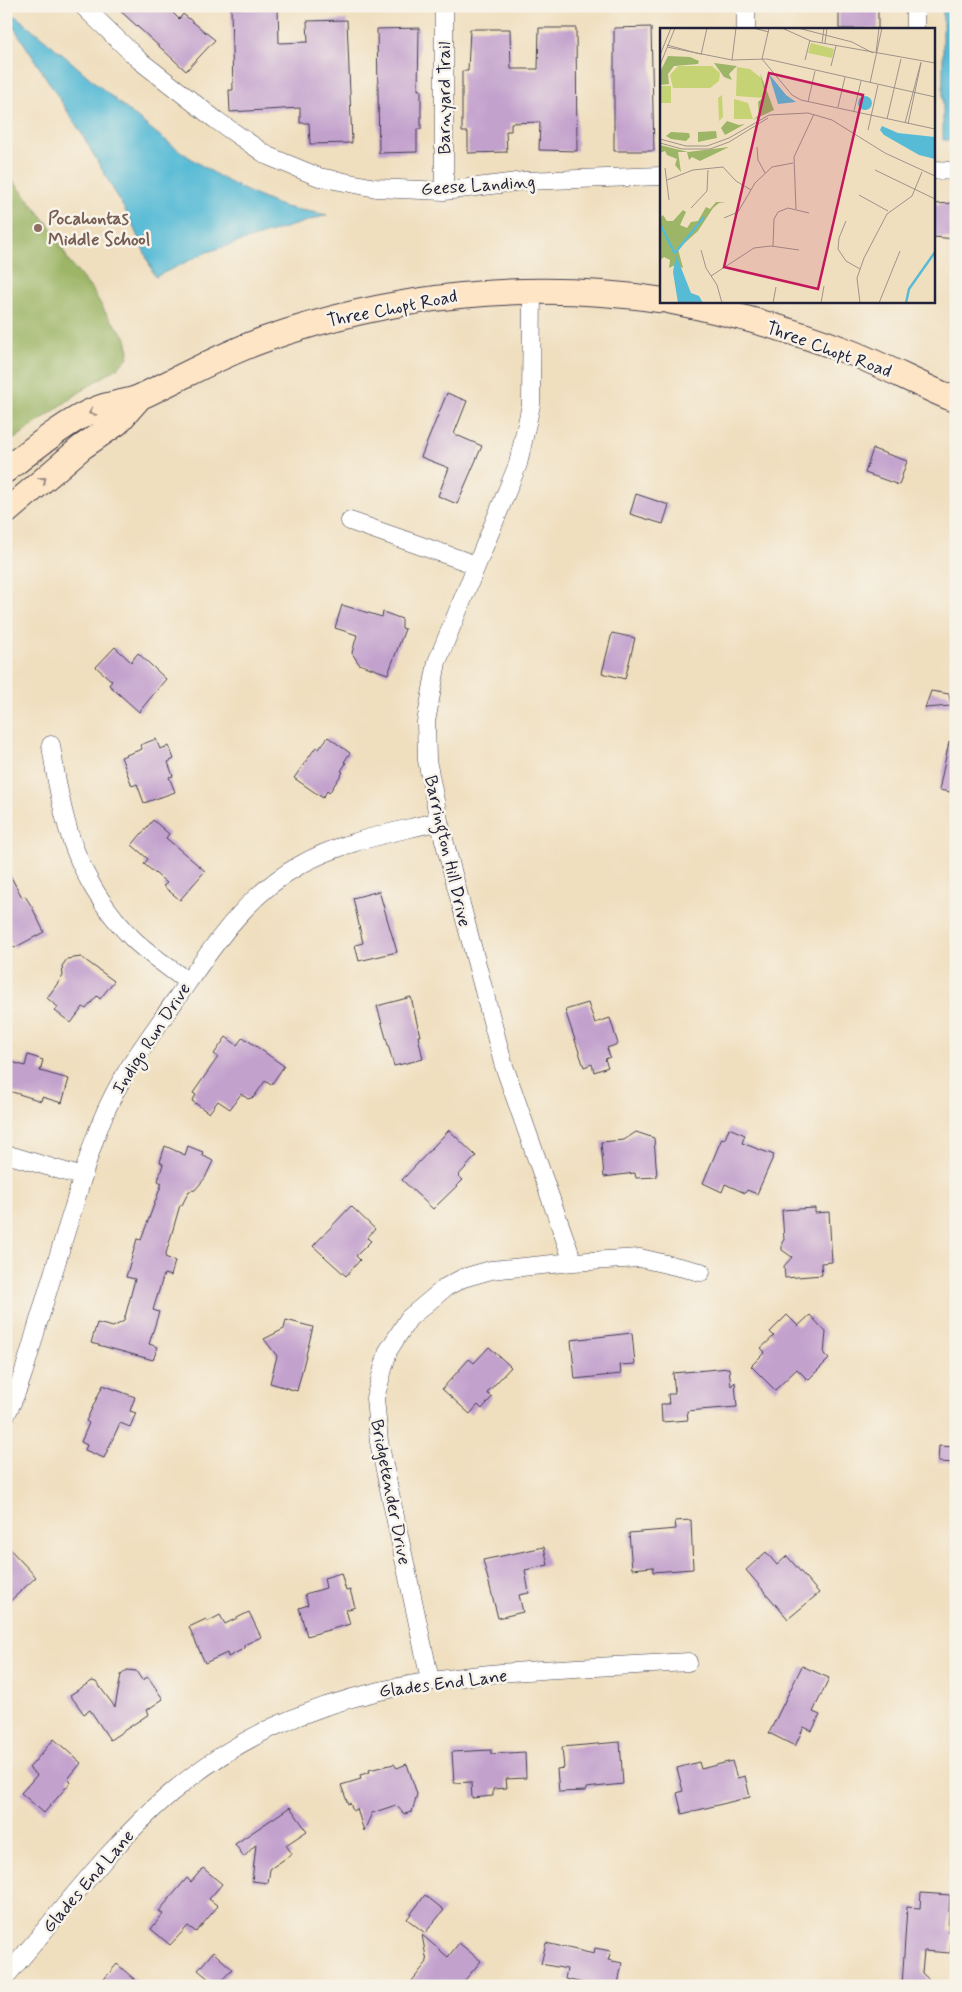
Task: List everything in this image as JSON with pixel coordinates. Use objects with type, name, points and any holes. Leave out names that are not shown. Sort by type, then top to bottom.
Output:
[{"type":"main road","name":"Three Chopt Road","points":[[6,470],[62,430],[96,409],[139,398],[211,361],[305,326],[394,304],[463,294],[532,291],[600,293],[660,300]]},
{"type":"main road","name":"Three Chopt Road","points":[[675,302],[718,310],[808,337],[853,354],[956,400]]},
{"type":"main road","name":"Three Chopt Road","points":[[6,512],[82,447],[117,423],[139,398]]},
{"type":"street","name":"Geese Landing","points":[[83,6],[139,60],[268,156],[319,177],[376,188],[444,191],[524,181],[660,176]]},
{"type":"street","name":"Barnyard Trail","points":[[444,6],[444,191]]},
{"type":"street","points":[[746,6],[746,28]]},
{"type":"street","points":[[915,6],[915,28]]},
{"type":"street","points":[[934,170],[956,170]]},
{"type":"street","name":"Barrington Hill Drive","points":[[532,291],[531,405],[518,464],[437,662],[426,722],[427,760],[439,821],[503,1063],[573,1262]]},
{"type":"street","points":[[350,521],[476,565]]},
{"type":"street","points":[[51,745],[59,803],[66,828],[84,874],[108,910],[134,940],[188,982]]},
{"type":"street","name":"Indigo Run Drive","points":[[6,1415],[23,1375],[83,1176],[111,1100],[133,1061],[188,982],[242,910],[274,880],[320,854],[439,821]]},
{"type":"street","points":[[6,1154],[83,1176]]},
{"type":"street","name":"Bridgetender Drive","points":[[430,1680],[379,1442],[375,1398],[388,1351],[409,1318],[446,1287],[463,1278],[491,1270],[640,1258],[701,1272]]},
{"type":"street","name":"Glades End Lane","points":[[6,1976],[130,1831],[171,1793],[206,1766],[269,1728],[304,1712],[347,1698],[430,1680],[688,1662]]},
{"type":"green space","name":"Pocahontas Middle School","points":[[6,172],[54,231],[69,262],[93,291],[107,315],[125,336],[129,351],[128,357],[119,367],[84,389],[6,445],[6,249],[13,237],[13,231],[6,204]]},
{"type":"water","points":[[943,6],[956,6],[956,140],[943,140]]},
{"type":"water","points":[[6,9],[167,142],[202,166],[238,187],[276,204],[327,215],[207,252],[155,277],[130,219],[82,134],[6,15]]},
{"type":"building","points":[[115,6],[166,6],[179,19],[183,14],[215,40],[186,71]]},
{"type":"building","points":[[839,6],[878,6],[878,28],[839,28]]},
{"type":"building","points":[[231,8],[278,8],[279,43],[308,42],[307,21],[347,20],[352,143],[310,144],[309,123],[300,123],[300,108],[230,112],[229,90],[233,90]]},
{"type":"building","points":[[651,27],[654,151],[614,151],[614,28]]},
{"type":"building","points":[[419,28],[418,90],[421,90],[421,129],[417,129],[417,152],[379,153],[377,29]]},
{"type":"building","points":[[539,28],[576,28],[577,151],[539,150],[540,122],[511,123],[511,131],[506,131],[507,152],[468,153],[468,132],[462,132],[462,71],[468,71],[470,29],[510,29],[511,69],[538,69]]},
{"type":"building","points":[[956,203],[956,239],[934,237],[934,204]]},
{"type":"building","points":[[447,393],[467,401],[454,434],[482,446],[457,504],[438,496],[449,468],[421,457]]},
{"type":"building","points":[[873,449],[907,461],[899,485],[865,473]]},
{"type":"building","points":[[636,494],[669,505],[663,524],[630,514]]},
{"type":"building","points":[[342,605],[382,617],[383,612],[402,619],[402,628],[405,629],[388,674],[359,664],[352,653],[357,635],[335,628]]},
{"type":"building","points":[[612,633],[635,638],[625,679],[602,673]]},
{"type":"building","points":[[115,647],[131,662],[138,653],[166,679],[139,712],[109,685],[112,681],[96,667]]},
{"type":"building","points":[[931,691],[949,694],[951,706],[925,708]]},
{"type":"building","points":[[328,737],[350,753],[344,762],[346,763],[341,771],[343,772],[329,793],[327,791],[323,798],[294,778],[316,747],[319,749]]},
{"type":"building","points":[[156,739],[160,749],[169,746],[174,759],[168,762],[173,776],[169,777],[175,792],[144,803],[137,784],[132,786],[121,757],[142,749],[140,745]]},
{"type":"building","points":[[949,742],[956,742],[956,793],[939,790]]},
{"type":"building","points":[[153,820],[169,834],[166,838],[205,871],[180,900],[163,886],[167,883],[144,864],[148,859],[132,845]]},
{"type":"building","points":[[6,868],[22,897],[25,896],[32,907],[44,932],[14,948],[6,934]]},
{"type":"building","points":[[379,891],[397,952],[359,961],[355,945],[363,943],[353,898]]},
{"type":"building","points":[[81,957],[114,981],[100,999],[97,996],[86,1009],[83,1007],[71,1023],[55,1011],[58,1007],[47,998],[63,976],[62,966],[67,959]]},
{"type":"building","points":[[411,997],[423,1059],[394,1066],[377,1006]]},
{"type":"building","points":[[588,1003],[595,1023],[610,1018],[618,1044],[607,1048],[610,1057],[605,1059],[608,1067],[594,1072],[592,1064],[584,1067],[565,1010]]},
{"type":"building","points":[[226,1037],[237,1045],[243,1037],[284,1066],[271,1085],[265,1081],[254,1097],[248,1099],[241,1094],[230,1109],[218,1101],[209,1113],[192,1101],[196,1095],[193,1093],[218,1057],[214,1054]]},
{"type":"building","points":[[28,1055],[43,1060],[40,1071],[69,1079],[62,1103],[42,1097],[41,1101],[6,1090],[12,1062],[25,1066]]},
{"type":"building","points":[[729,1128],[745,1135],[742,1143],[774,1155],[757,1194],[747,1190],[745,1193],[725,1184],[722,1192],[703,1183],[722,1138],[725,1139]]},
{"type":"building","points":[[449,1130],[476,1156],[458,1176],[463,1180],[433,1209],[402,1180]]},
{"type":"building","points":[[636,1132],[654,1138],[657,1177],[636,1178],[635,1173],[604,1177],[601,1142],[624,1140]]},
{"type":"building","points":[[165,1146],[185,1155],[188,1146],[203,1152],[202,1155],[213,1161],[205,1178],[195,1190],[189,1191],[182,1205],[180,1205],[165,1257],[175,1261],[171,1276],[164,1274],[153,1310],[159,1312],[149,1344],[158,1347],[153,1360],[91,1343],[97,1323],[113,1327],[124,1321],[135,1279],[126,1277],[137,1239],[141,1240],[162,1183],[158,1181],[163,1164],[160,1162]]},
{"type":"building","points":[[351,1206],[375,1229],[367,1238],[371,1241],[356,1256],[360,1260],[346,1276],[313,1246]]},
{"type":"building","points":[[815,1208],[815,1213],[829,1212],[832,1262],[821,1263],[822,1275],[785,1278],[784,1266],[792,1257],[782,1250],[782,1242],[784,1240],[782,1210]]},
{"type":"building","points":[[787,1315],[798,1326],[810,1315],[826,1332],[824,1354],[829,1359],[808,1380],[797,1369],[775,1390],[751,1366],[765,1352],[761,1348],[774,1336],[770,1332]]},
{"type":"building","points":[[286,1320],[313,1327],[297,1391],[270,1383],[277,1356],[264,1339],[284,1329]]},
{"type":"building","points":[[632,1333],[635,1364],[620,1365],[621,1374],[575,1379],[571,1340]]},
{"type":"building","points":[[489,1347],[511,1367],[487,1393],[492,1397],[482,1409],[478,1405],[470,1414],[442,1389],[469,1359],[474,1363]]},
{"type":"building","points":[[729,1368],[731,1386],[735,1382],[737,1407],[687,1411],[688,1420],[662,1422],[661,1404],[669,1404],[668,1394],[675,1394],[673,1373]]},
{"type":"building","points":[[103,1385],[135,1397],[130,1411],[136,1413],[130,1427],[120,1423],[104,1458],[85,1450],[87,1445],[81,1442],[89,1423],[86,1421]]},
{"type":"building","points":[[939,1446],[956,1447],[956,1463],[938,1462]]},
{"type":"building","points":[[691,1520],[693,1569],[653,1572],[653,1567],[632,1569],[629,1533],[676,1529],[675,1521]]},
{"type":"building","points":[[6,1545],[36,1577],[6,1605]]},
{"type":"building","points":[[544,1547],[548,1565],[525,1570],[529,1593],[519,1595],[523,1612],[498,1618],[483,1560]]},
{"type":"building","points":[[766,1552],[777,1565],[787,1556],[819,1593],[788,1619],[746,1570]]},
{"type":"building","points":[[341,1573],[346,1591],[350,1590],[355,1607],[346,1610],[350,1624],[307,1636],[299,1608],[308,1605],[305,1594],[326,1588],[324,1578]]},
{"type":"building","points":[[249,1612],[261,1637],[244,1645],[245,1648],[228,1657],[227,1653],[205,1663],[189,1627],[206,1619],[207,1622],[220,1615],[225,1624]]},
{"type":"building","points":[[802,1666],[829,1678],[813,1712],[820,1715],[812,1731],[804,1727],[795,1746],[769,1733]]},
{"type":"building","points":[[127,1670],[136,1671],[142,1680],[148,1677],[163,1699],[147,1710],[149,1714],[110,1740],[90,1710],[84,1714],[70,1695],[92,1681],[96,1682],[115,1707],[121,1675]]},
{"type":"building","points":[[54,1739],[81,1763],[68,1779],[71,1782],[44,1813],[21,1793],[37,1775],[29,1768]]},
{"type":"building","points":[[620,1742],[623,1784],[586,1788],[586,1791],[559,1792],[557,1769],[564,1768],[562,1747]]},
{"type":"building","points":[[491,1750],[491,1754],[525,1752],[526,1778],[506,1779],[507,1788],[493,1789],[493,1796],[472,1798],[471,1782],[454,1783],[452,1752]]},
{"type":"building","points":[[732,1761],[737,1778],[745,1776],[750,1797],[682,1814],[677,1793],[683,1791],[677,1768],[699,1762],[701,1769]]},
{"type":"building","points":[[394,1764],[397,1768],[407,1764],[417,1794],[412,1812],[404,1814],[396,1805],[372,1813],[364,1831],[357,1809],[353,1811],[350,1803],[348,1804],[341,1785],[361,1779],[360,1775],[370,1772],[369,1770]]},
{"type":"building","points":[[290,1807],[307,1831],[286,1845],[292,1854],[270,1869],[268,1883],[252,1881],[256,1844],[244,1857],[235,1844]]},
{"type":"building","points":[[203,1868],[222,1884],[209,1899],[218,1906],[196,1932],[188,1926],[170,1945],[151,1929],[163,1914],[159,1911],[187,1878],[191,1882]]},
{"type":"building","points":[[921,1893],[950,1895],[948,1931],[952,1932],[950,1953],[924,1951],[922,1973],[936,1986],[902,1986],[907,1907],[920,1908]]},
{"type":"building","points":[[425,1895],[444,1910],[425,1933],[407,1919]]},
{"type":"building","points":[[422,1935],[448,1957],[459,1943],[481,1961],[460,1986],[408,1986],[427,1962]]},
{"type":"building","points":[[546,1943],[594,1954],[595,1948],[611,1951],[608,1960],[622,1963],[618,1984],[607,1982],[606,1986],[596,1986],[565,1979],[567,1969],[541,1964]]},
{"type":"building","points":[[213,1952],[232,1969],[217,1986],[198,1970]]},
{"type":"building","points":[[117,1964],[142,1986],[98,1986]]},
{"type":"place","name":"Pocahontas Middle School","points":[[38,228]]}]
